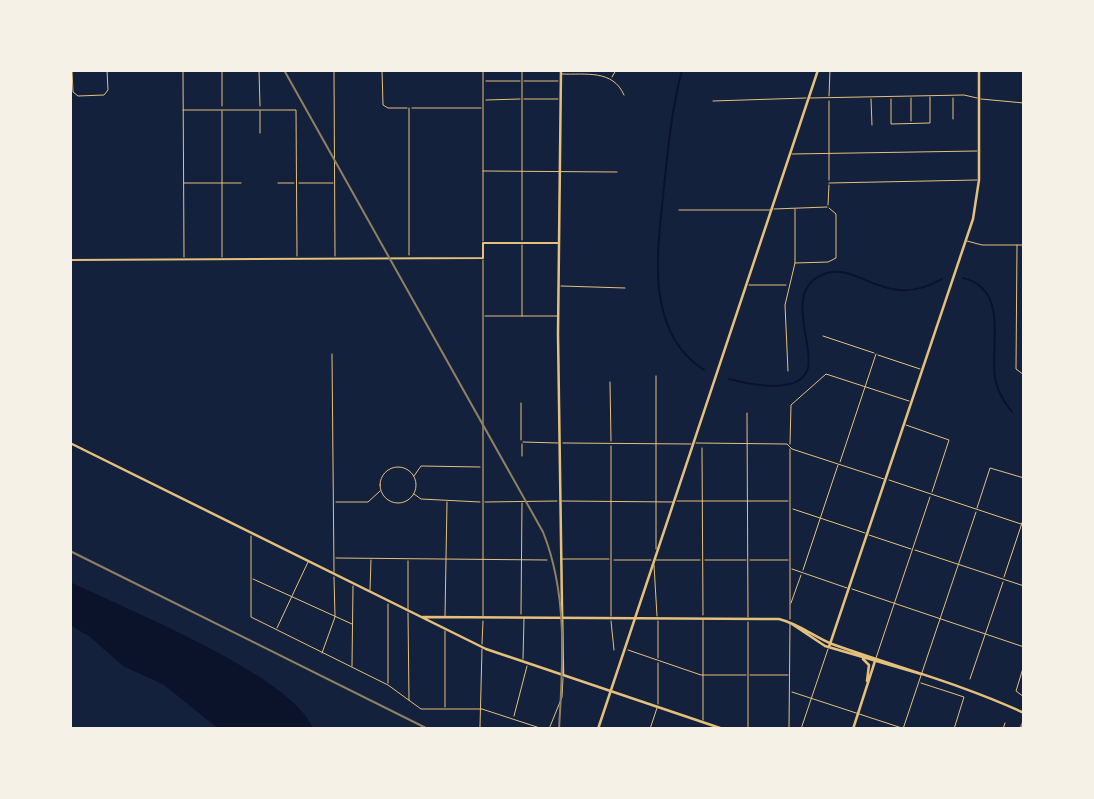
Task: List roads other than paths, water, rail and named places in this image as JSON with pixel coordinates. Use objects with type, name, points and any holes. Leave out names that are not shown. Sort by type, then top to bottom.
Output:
[{"type":"main road","points":[[598,729],[818,70]]},
{"type":"main road","points":[[830,645],[973,219],[979,180],[979,70]]},
{"type":"main road","points":[[561,72],[559,316],[563,675]]},
{"type":"main road","points":[[70,443],[482,648],[723,729]]},
{"type":"main road","points":[[420,617],[775,618],[790,622],[869,664],[867,687]]},
{"type":"main road","points":[[830,645],[921,674],[1024,713]]},
{"type":"main road","points":[[852,655],[876,660]]},
{"type":"main road","points":[[853,729],[876,660]]},
{"type":"street","points":[[72,70],[74,94],[101,96],[108,90],[107,70]]},
{"type":"street","points":[[183,70],[184,259]]},
{"type":"street","points":[[222,70],[222,259]]},
{"type":"street","points":[[259,70],[260,133]]},
{"type":"street","points":[[334,70],[335,258]]},
{"type":"street","points":[[382,70],[384,107],[483,108]]},
{"type":"street","points":[[480,727],[483,616],[483,70]]},
{"type":"street","points":[[522,70],[522,316]]},
{"type":"street","points":[[611,79],[616,70]]},
{"type":"street","points":[[827,207],[830,70]]},
{"type":"street","points":[[561,72],[601,75],[611,79],[624,95]]},
{"type":"street","points":[[483,81],[560,81]]},
{"type":"street","points":[[713,101],[953,95],[996,103],[1024,103]]},
{"type":"street","points":[[953,95],[953,119]]},
{"type":"street","points":[[911,96],[911,124]]},
{"type":"street","points":[[891,97],[891,124],[911,124],[930,123],[930,96]]},
{"type":"street","points":[[871,97],[872,125]]},
{"type":"street","points":[[483,100],[561,99]]},
{"type":"street","points":[[409,108],[409,258]]},
{"type":"street","points":[[184,110],[296,110],[297,258]]},
{"type":"street","points":[[791,154],[979,151]]},
{"type":"street","points":[[484,171],[617,172]]},
{"type":"street","points":[[829,183],[979,180]]},
{"type":"street","points":[[184,183],[241,183]]},
{"type":"street","points":[[278,183],[335,183]]},
{"type":"street","points":[[679,210],[827,207],[836,214],[836,258],[828,262],[795,263]]},
{"type":"street","points":[[788,371],[785,311],[788,285],[795,263],[795,209]]},
{"type":"street","points":[[965,240],[982,245],[1024,245]]},
{"type":"street","points":[[483,243],[560,243]]},
{"type":"street","points":[[1017,245],[1017,372],[1024,375]]},
{"type":"street","points":[[70,260],[483,258]]},
{"type":"street","points":[[747,285],[788,285]]},
{"type":"street","points":[[561,286],[625,289]]},
{"type":"street","points":[[483,316],[559,316]]},
{"type":"street","points":[[822,336],[923,369]]},
{"type":"street","points":[[322,654],[335,617],[332,354]]},
{"type":"street","points":[[790,606],[876,354]]},
{"type":"street","points":[[789,729],[790,405],[825,375],[912,402]]},
{"type":"street","points":[[656,376],[656,555]]},
{"type":"street","points":[[610,382],[611,617],[614,650]]},
{"type":"street","points":[[521,403],[522,456]]},
{"type":"street","points":[[747,413],[748,729]]},
{"type":"street","points":[[876,660],[949,440],[904,425]]},
{"type":"street","points":[[523,442],[790,446],[1023,525]]},
{"type":"street","points":[[702,448],[702,724]]},
{"type":"street","points":[[483,467],[421,467],[414,476],[414,494],[419,499],[447,502],[790,501]]},
{"type":"street","points":[[414,476],[404,468],[391,468],[380,478],[380,491],[386,500],[396,503],[406,501],[414,494]]},
{"type":"street","points":[[789,691],[904,729],[990,468],[1024,478]]},
{"type":"street","points":[[334,502],[368,502],[380,491]]},
{"type":"street","points":[[445,616],[447,502]]},
{"type":"street","points":[[522,502],[523,662]]},
{"type":"street","points":[[790,509],[1024,586]]},
{"type":"street","points":[[970,679],[1024,517]]},
{"type":"street","points":[[251,534],[252,617],[387,685],[421,709],[482,709],[543,729]]},
{"type":"street","points":[[334,558],[547,560]]},
{"type":"street","points":[[370,593],[371,559]]},
{"type":"street","points":[[561,559],[790,559]]},
{"type":"street","points":[[408,560],[409,702]]},
{"type":"street","points":[[650,729],[657,707],[654,561]]},
{"type":"street","points":[[276,630],[309,562]]},
{"type":"street","points":[[790,569],[1024,647]]},
{"type":"street","points":[[251,578],[352,624]]},
{"type":"street","points":[[352,668],[353,584]]},
{"type":"street","points":[[387,685],[388,601]]},
{"type":"street","points":[[445,629],[445,709]]},
{"type":"street","points":[[801,729],[830,645]]},
{"type":"street","points":[[625,649],[703,675],[790,675]]},
{"type":"street","points":[[513,718],[528,663]]},
{"type":"street","points":[[1024,664],[1016,691],[1024,697]]},
{"type":"street","points":[[549,729],[562,697],[563,675]]},
{"type":"street","points":[[919,683],[964,698],[954,729]]},
{"type":"street","points":[[1003,729],[1005,723]]},
{"type":"water","points":[[70,582],[166,626],[242,666],[300,709],[313,729],[224,729],[215,726],[164,685],[123,666],[90,637],[70,625]]},
{"type":"waterway","points":[[682,70],[667,157],[659,236],[659,287],[671,334],[685,353],[704,370]]},
{"type":"waterway","points":[[729,379],[773,386],[795,382],[803,377],[809,358],[803,318],[805,292],[812,281],[824,274],[849,274],[875,284],[904,290],[922,288],[942,279]]},
{"type":"waterway","points":[[963,278],[977,284],[987,293],[992,306],[995,378],[1001,396],[1012,412]]},
{"type":"railway","points":[[284,70],[543,532],[557,580],[560,604],[562,654],[559,729]]},
{"type":"railway","points":[[70,551],[428,729]]},
{"type":"railway","points":[[1020,729],[1024,720]]}]
